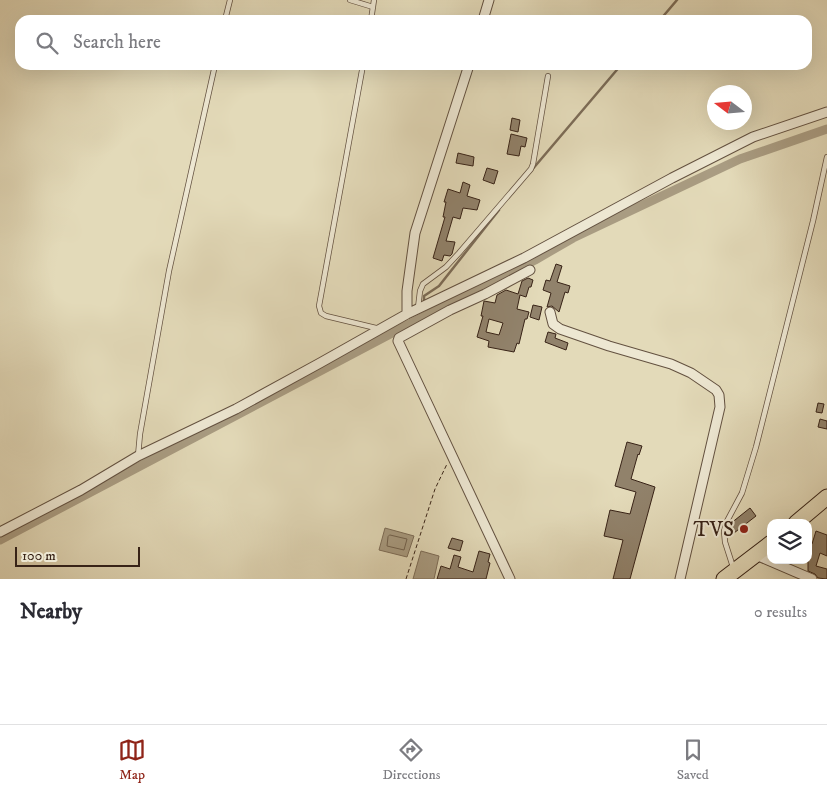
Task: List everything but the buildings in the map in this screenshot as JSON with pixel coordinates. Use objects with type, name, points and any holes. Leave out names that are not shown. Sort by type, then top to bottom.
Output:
[{"type":"highway","points":[[801,519],[827,497]]},
{"type":"highway","points":[[730,575],[767,546]]},
{"type":"street","points":[[484,15],[489,0]]},
{"type":"street","points":[[407,314],[407,291],[415,233],[467,70]]},
{"type":"street","points":[[0,532],[81,490],[138,456],[236,409],[418,308],[540,249],[672,178],[753,137],[827,112]]},
{"type":"street","points":[[510,579],[398,341],[399,338],[450,310],[530,270]]},
{"type":"street","points":[[444,296],[450,310]]},
{"type":"street","points":[[550,312],[553,324],[560,329],[608,346],[671,364],[691,373],[711,386],[719,396],[720,407],[680,579]]},
{"type":"street","points":[[756,555],[812,579]]},
{"type":"lane","points":[[226,15],[230,0]]},
{"type":"lane","points":[[350,0],[373,7]]},
{"type":"lane","points":[[372,15],[374,0]]},
{"type":"lane","points":[[138,456],[140,434],[170,271],[214,70]]},
{"type":"lane","points":[[362,70],[319,306],[321,313],[326,316],[381,329]]},
{"type":"lane","points":[[418,308],[420,291],[424,284],[453,260],[531,169],[548,76]]},
{"type":"lane","points":[[730,575],[724,531],[726,523],[742,494],[756,447],[813,221],[827,156]]},
{"type":"path","points":[[406,579],[435,490],[451,454]]},
{"type":"water","points":[[385,528],[414,536],[407,557],[379,550]]},
{"type":"water","points":[[421,551],[439,556],[434,579],[413,579]]},
{"type":"waterway","points":[[664,15],[677,0]]},
{"type":"waterway","points":[[531,171],[617,70]]},
{"type":"waterway","points":[[0,540],[394,332],[535,260],[573,238],[740,159],[827,129]]},
{"type":"waterway","points":[[424,300],[424,296],[439,286],[499,210]]},
{"type":"place","name":"TVS","points":[[744,529]]}]
